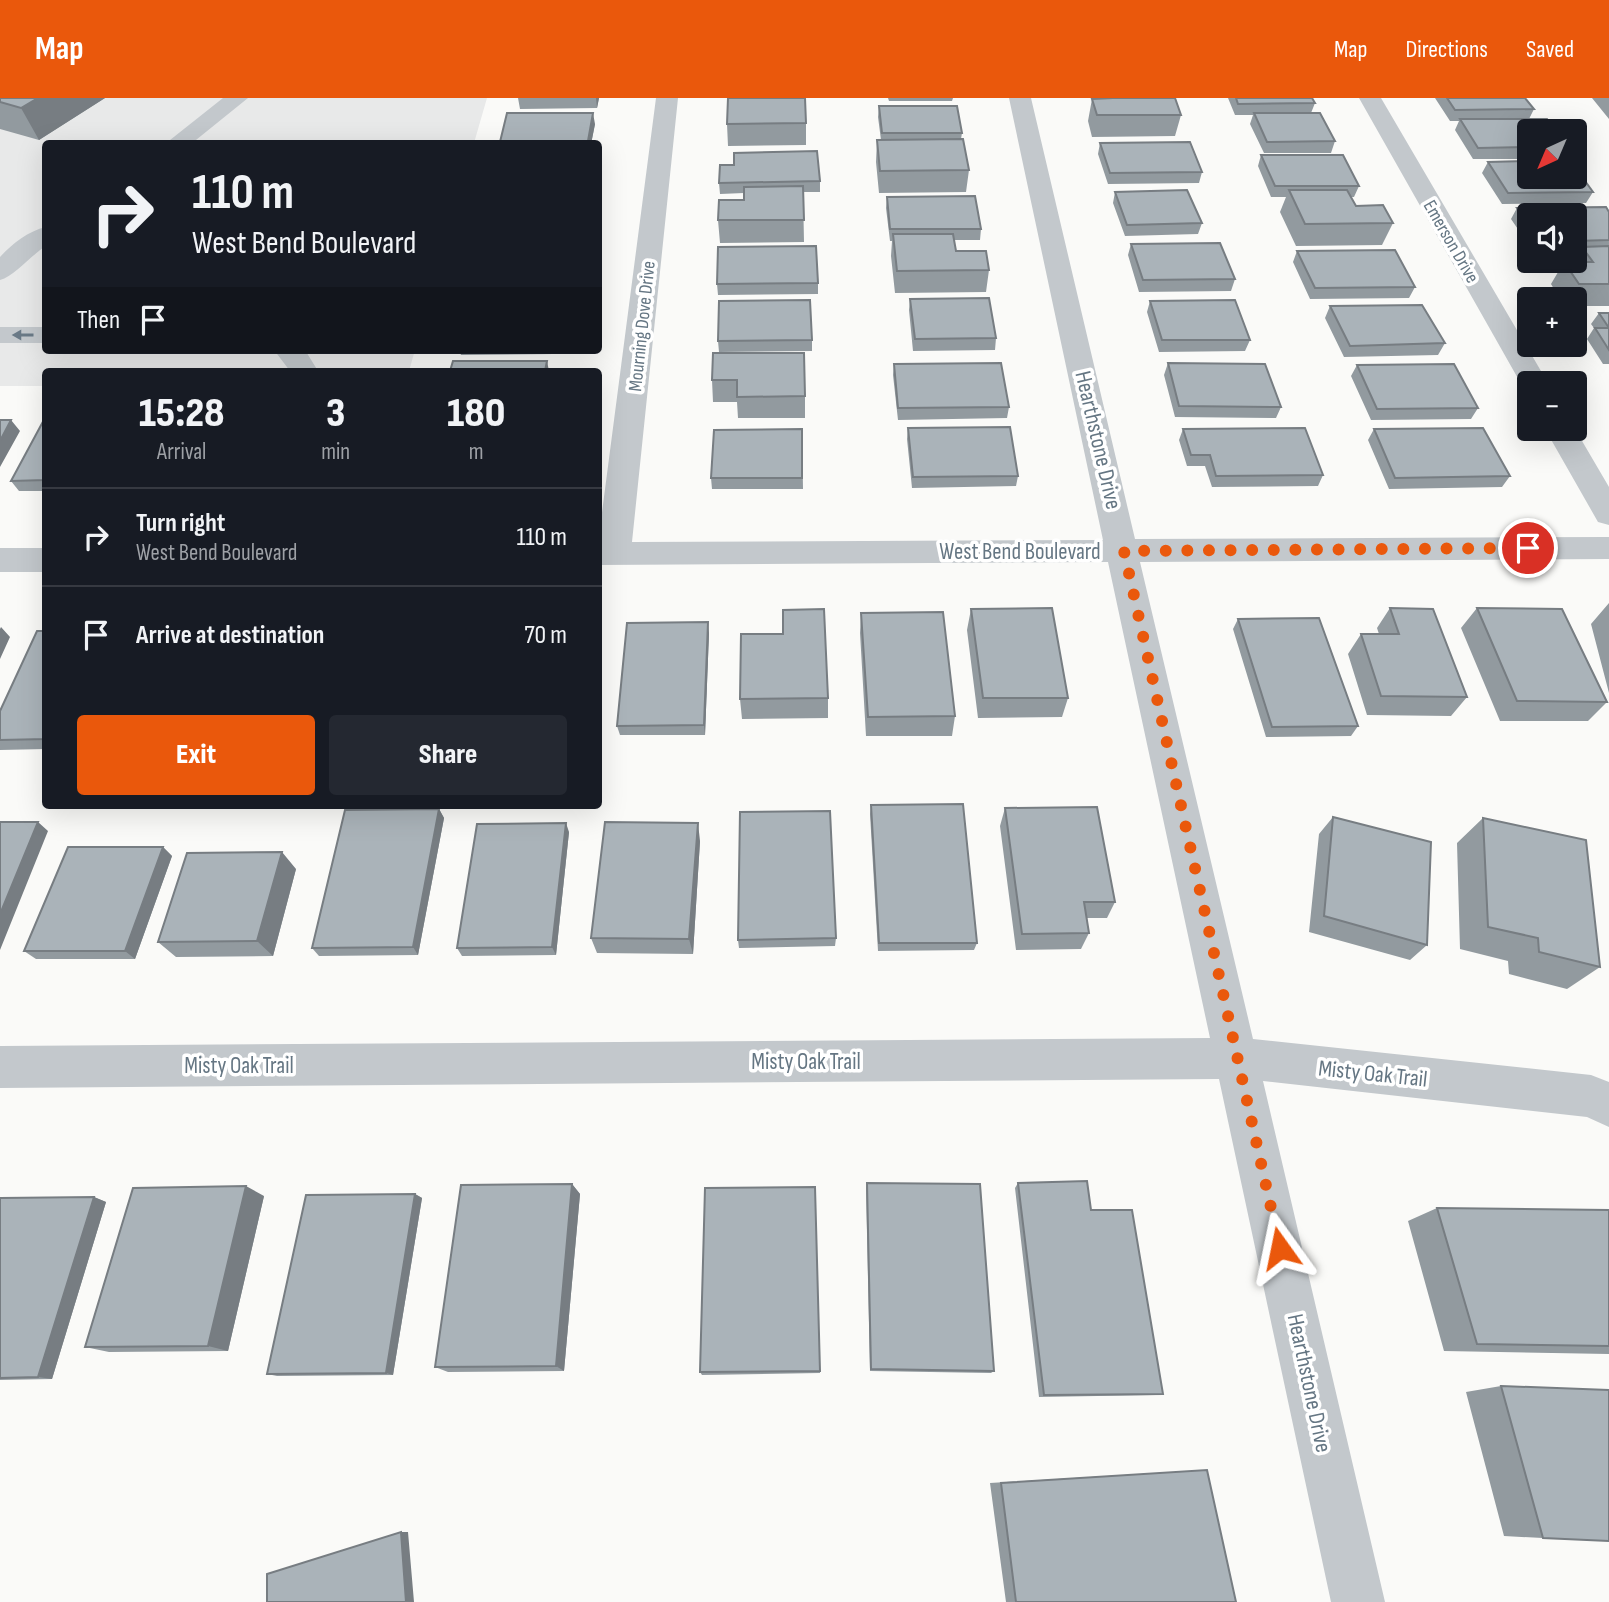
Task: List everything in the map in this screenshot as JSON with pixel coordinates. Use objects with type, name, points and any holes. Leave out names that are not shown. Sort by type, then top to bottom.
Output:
[{"type":"street","points":[[181,140],[237,98]]},
{"type":"street","name":"Mourning Dove Drive","points":[[607,554],[667,98]]},
{"type":"street","name":"Hearthstone Drive","points":[[1020,98],[1238,1058],[1358,1602]]},
{"type":"street","name":"Emerson Drive","points":[[1370,98],[1527,371]]},
{"type":"street","points":[[0,272],[19,252],[42,237]]},
{"type":"street","points":[[0,335],[42,335]]},
{"type":"street","points":[[1567,441],[1609,514]]},
{"type":"street","name":"West Bend Boulevard","points":[[607,554],[1609,548]]},
{"type":"street","points":[[0,560],[42,560]]},
{"type":"street","name":"Misty Oak Trail","points":[[0,1067],[1238,1058],[1591,1096],[1609,1105]]},
{"type":"shaded area","points":[[0,98],[487,98],[475,140],[42,140],[42,354],[414,354],[410,368],[42,368],[42,386],[0,386]]},
{"type":"building","points":[[0,98],[38,98],[21,108],[0,102]]},
{"type":"building","points":[[728,98],[805,98],[806,123],[727,124]]},
{"type":"building","points":[[1175,98],[1181,115],[1097,115],[1092,99]]},
{"type":"building","points":[[1236,98],[1312,98],[1315,103],[1238,104]]},
{"type":"building","points":[[1447,98],[1525,98],[1534,109],[1455,110]]},
{"type":"building","points":[[879,106],[957,106],[962,133],[882,133]]},
{"type":"building","points":[[507,113],[593,113],[588,140],[500,140]]},
{"type":"building","points":[[1254,113],[1320,113],[1335,141],[1267,142]]},
{"type":"building","points":[[1460,119],[1517,119],[1517,147],[1478,148]]},
{"type":"building","points":[[963,139],[969,170],[880,171],[877,140]]},
{"type":"building","points":[[1190,142],[1202,172],[1110,173],[1100,143]]},
{"type":"building","points":[[817,151],[820,181],[719,183],[720,165],[734,165],[734,153]]},
{"type":"building","points":[[1261,155],[1343,155],[1359,186],[1275,186]]},
{"type":"building","points":[[1517,161],[1517,189],[1587,189],[1587,184],[1593,192],[1508,193],[1488,162]]},
{"type":"building","points":[[803,186],[804,220],[718,220],[719,200],[744,200],[744,187]]},
{"type":"building","points":[[1187,190],[1202,223],[1127,225],[1115,192]]},
{"type":"building","points":[[1289,190],[1347,190],[1356,206],[1383,205],[1393,223],[1305,224]]},
{"type":"building","points":[[975,196],[981,229],[890,229],[887,197]]},
{"type":"building","points":[[1587,207],[1606,207],[1609,212],[1609,240],[1587,241]]},
{"type":"building","points":[[893,234],[953,234],[956,251],[986,251],[989,270],[897,271]]},
{"type":"building","points":[[1220,243],[1235,279],[1143,280],[1131,244]]},
{"type":"building","points":[[816,246],[818,283],[717,284],[718,247]]},
{"type":"building","points":[[1609,246],[1609,284],[1579,284],[1572,273],[1587,273],[1587,262],[1593,262],[1587,254],[1587,247]]},
{"type":"building","points":[[1395,250],[1415,287],[1315,288],[1297,251]]},
{"type":"building","points":[[989,298],[996,338],[915,339],[910,299]]},
{"type":"building","points":[[810,300],[812,340],[718,341],[719,301]]},
{"type":"building","points":[[1235,300],[1250,340],[1162,340],[1150,301]]},
{"type":"building","points":[[1422,305],[1445,343],[1350,346],[1330,306]]},
{"type":"building","points":[[1599,313],[1609,313],[1609,328]]},
{"type":"building","points":[[1595,328],[1609,328],[1609,350]]},
{"type":"building","points":[[713,353],[804,353],[805,396],[737,397],[737,380],[712,380]]},
{"type":"building","points":[[453,361],[547,361],[546,368],[451,368]]},
{"type":"building","points":[[1001,363],[1009,407],[898,408],[894,364]]},
{"type":"building","points":[[1168,363],[1265,364],[1281,407],[1179,406]]},
{"type":"building","points":[[1454,364],[1478,408],[1377,409],[1357,365]]},
{"type":"building","points":[[0,420],[11,420],[0,441]]},
{"type":"building","points":[[42,423],[42,480],[11,481]]},
{"type":"building","points":[[1010,427],[1018,476],[913,477],[908,428]]},
{"type":"building","points":[[1305,428],[1323,475],[1216,476],[1210,455],[1191,455],[1183,429]]},
{"type":"building","points":[[1483,428],[1510,476],[1395,478],[1374,429]]},
{"type":"building","points":[[802,429],[802,478],[711,478],[714,430]]},
{"type":"building","points":[[1052,608],[1068,698],[983,698],[971,609]]},
{"type":"building","points":[[1390,608],[1433,609],[1467,697],[1381,696],[1361,634],[1399,634]]},
{"type":"building","points":[[1477,608],[1562,609],[1607,702],[1517,701]]},
{"type":"building","points":[[824,609],[828,698],[740,699],[741,634],[783,634],[783,610]]},
{"type":"building","points":[[943,612],[955,716],[868,717],[861,613]]},
{"type":"building","points":[[1319,618],[1358,726],[1272,727],[1238,619]]},
{"type":"building","points":[[708,622],[704,725],[617,726],[627,623]]},
{"type":"building","points":[[37,631],[42,631],[42,739],[0,740],[0,711]]},
{"type":"building","points":[[963,804],[977,943],[879,943],[871,805]]},
{"type":"building","points":[[1097,807],[1115,902],[1084,902],[1089,933],[1022,934],[1005,808]]},
{"type":"building","points":[[439,809],[413,947],[312,948],[345,810]]},
{"type":"building","points":[[830,811],[836,938],[738,940],[740,812]]},
{"type":"building","points":[[1333,817],[1431,842],[1427,945],[1324,916]]},
{"type":"building","points":[[1483,818],[1586,840],[1600,967],[1539,952],[1538,938],[1488,927]]},
{"type":"building","points":[[0,822],[38,822],[0,914]]},
{"type":"building","points":[[605,822],[698,823],[689,939],[591,938]]},
{"type":"building","points":[[566,823],[552,947],[457,948],[477,824]]},
{"type":"building","points":[[68,847],[163,847],[125,951],[24,951]]},
{"type":"building","points":[[282,852],[257,941],[158,942],[187,853]]},
{"type":"building","points":[[1087,1181],[1091,1210],[1132,1210],[1163,1394],[1044,1395],[1018,1183]]},
{"type":"building","points":[[867,1183],[980,1184],[994,1371],[871,1369]]},
{"type":"building","points":[[572,1184],[556,1366],[435,1367],[461,1185]]},
{"type":"building","points":[[246,1186],[208,1346],[85,1347],[133,1188]]},
{"type":"building","points":[[815,1187],[820,1371],[700,1372],[705,1188]]},
{"type":"building","points":[[415,1194],[386,1373],[267,1374],[306,1195]]},
{"type":"building","points":[[94,1197],[38,1377],[0,1378],[0,1198]]},
{"type":"building","points":[[1437,1208],[1609,1210],[1609,1346],[1477,1344]]},
{"type":"building","points":[[1501,1386],[1609,1390],[1609,1541],[1543,1538]]},
{"type":"building","points":[[1207,1470],[1236,1602],[1016,1602],[1001,1483]]},
{"type":"building","points":[[401,1532],[406,1602],[267,1602],[267,1574]]},
{"type":"route","points":[[1280,1248],[1124,551],[1528,548]]}]
